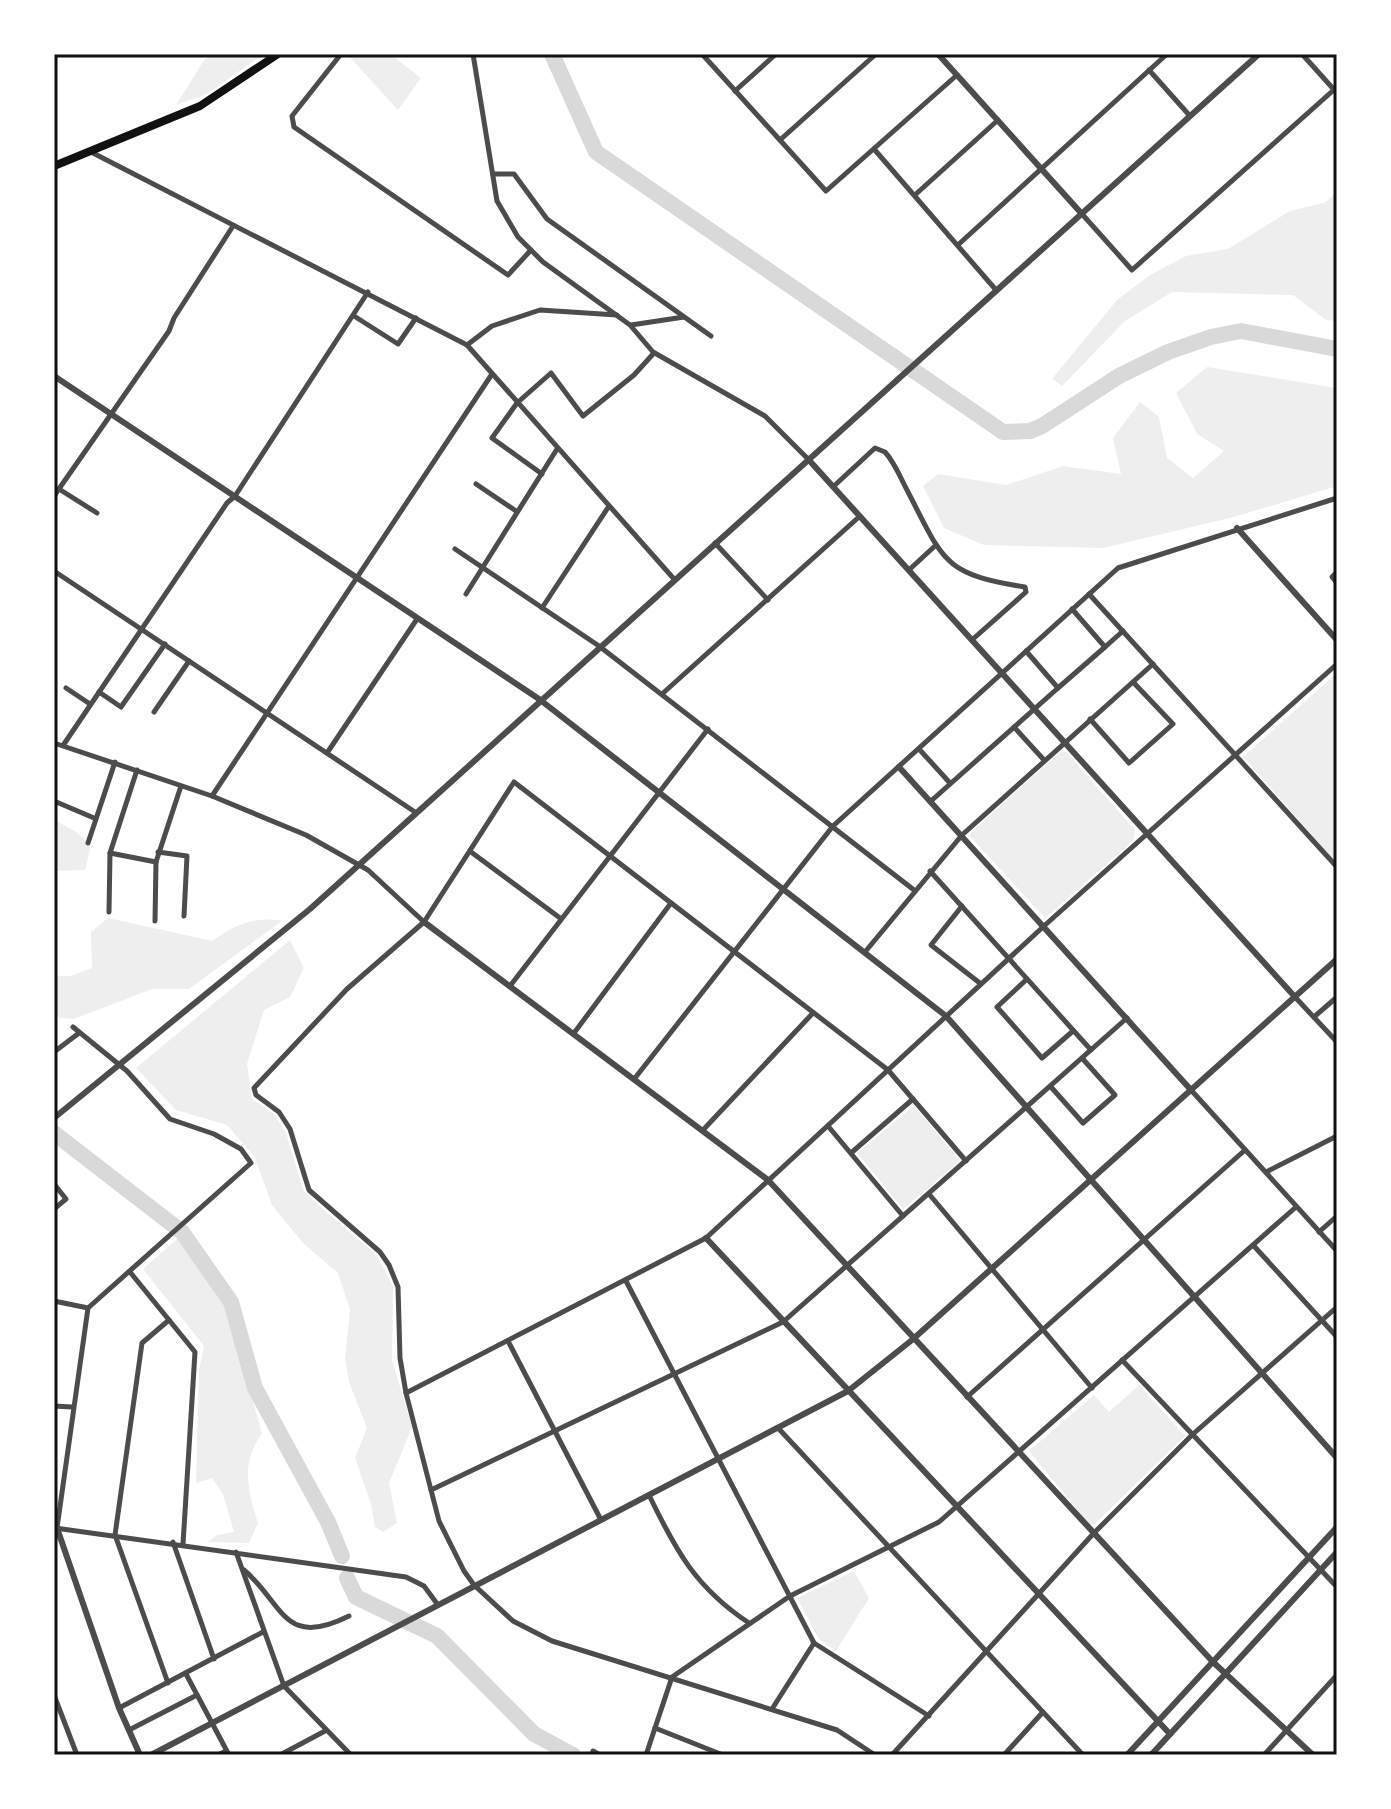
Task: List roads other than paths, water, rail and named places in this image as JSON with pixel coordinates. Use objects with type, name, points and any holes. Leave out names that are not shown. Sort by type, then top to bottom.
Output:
[{"type":"main road","points":[[54,166],[200,106],[278,54]]},
{"type":"street","points":[[341,54],[292,116],[294,127],[508,275],[531,250]]},
{"type":"street","points":[[473,54],[497,201],[505,217],[531,250],[630,325],[654,352],[765,416],[861,515],[1337,1042]]},
{"type":"street","points":[[702,54],[826,191],[957,75]]},
{"type":"street","points":[[735,91],[776,54]]},
{"type":"street","points":[[780,140],[876,54]]},
{"type":"street","points":[[938,54],[1132,270],[1336,90],[1302,54]]},
{"type":"street","points":[[959,244],[1167,54]]},
{"type":"street","points":[[54,1118],[310,909],[539,699],[1259,54]]},
{"type":"street","points":[[1149,70],[1190,116]]},
{"type":"street","points":[[915,194],[998,120]]},
{"type":"street","points":[[874,149],[996,290]]},
{"type":"street","points":[[90,152],[467,345],[674,579]]},
{"type":"street","points":[[493,174],[514,174],[547,219],[711,336]]},
{"type":"street","points":[[54,496],[105,420],[112,415],[233,226]]},
{"type":"street","points":[[64,744],[227,503],[235,496],[368,292]]},
{"type":"street","points":[[467,345],[492,326],[540,310],[617,315]]},
{"type":"street","points":[[354,316],[398,344],[416,318]]},
{"type":"street","points":[[630,325],[684,317]]},
{"type":"street","points":[[542,474],[492,438],[517,403],[551,373],[583,416],[634,375],[654,352]]},
{"type":"street","points":[[212,796],[492,374]]},
{"type":"street","points":[[54,376],[539,699],[946,1016],[1337,1458]]},
{"type":"street","points":[[834,486],[875,448],[885,452],[936,545],[964,574],[1025,587],[1026,592],[973,639]]},
{"type":"street","points":[[466,594],[557,449]]},
{"type":"street","points":[[476,484],[516,511]]},
{"type":"street","points":[[59,489],[97,513]]},
{"type":"street","points":[[635,1078],[833,826],[1118,568],[1337,498]]},
{"type":"street","points":[[542,608],[609,506]]},
{"type":"street","points":[[662,694],[861,515]]},
{"type":"street","points":[[1237,528],[1337,640]]},
{"type":"street","points":[[715,543],[768,600]]},
{"type":"street","points":[[910,569],[936,545]]},
{"type":"street","points":[[455,549],[599,646],[914,890]]},
{"type":"street","points":[[54,571],[415,812]]},
{"type":"street","points":[[1337,572],[1332,577],[1337,583]]},
{"type":"street","points":[[1089,594],[1337,867]]},
{"type":"street","points":[[1072,609],[1105,647]]},
{"type":"street","points":[[327,753],[417,619]]},
{"type":"street","points":[[931,801],[1123,631]]},
{"type":"street","points":[[99,692],[121,707],[165,644]]},
{"type":"street","points":[[1026,651],[1058,688]]},
{"type":"street","points":[[154,712],[189,661]]},
{"type":"street","points":[[865,952],[962,835],[1153,664]]},
{"type":"street","points":[[406,1393],[706,1238],[1044,926],[1337,664]]},
{"type":"street","points":[[1090,719],[1129,763],[1173,724],[1133,682]]},
{"type":"street","points":[[66,688],[90,704]]},
{"type":"street","points":[[1014,727],[1044,760]]},
{"type":"street","points":[[510,986],[708,729]]},
{"type":"street","points":[[54,743],[212,796],[306,835],[358,864],[424,922],[768,1180],[912,1340],[1213,1662],[1313,1755]]},
{"type":"street","points":[[919,749],[950,783]]},
{"type":"street","points":[[88,843],[115,762]]},
{"type":"street","points":[[899,767],[1337,1251]]},
{"type":"street","points":[[109,912],[110,853],[137,770]]},
{"type":"street","points":[[875,1755],[837,1730],[531,1632],[474,1585],[443,1530],[431,1490],[406,1393],[400,1358],[398,1287],[389,1265],[380,1252],[309,1190],[290,1129],[272,1105],[254,1092],[347,989],[424,922],[514,782],[888,1070],[966,1161]]},
{"type":"street","points":[[155,921],[156,862],[181,786]]},
{"type":"street","points":[[54,801],[94,818]]},
{"type":"street","points":[[158,852],[187,856],[184,916]]},
{"type":"street","points":[[471,852],[560,918]]},
{"type":"street","points":[[110,853],[156,862]]},
{"type":"street","points":[[930,871],[1091,1050]]},
{"type":"street","points":[[574,1033],[671,903]]},
{"type":"street","points":[[962,906],[931,945],[981,984]]},
{"type":"street","points":[[151,1755],[848,1391],[912,1340],[1337,959]]},
{"type":"street","points":[[1027,979],[997,1007],[1042,1058],[1073,1031]]},
{"type":"street","points":[[1314,1017],[1337,997]]},
{"type":"street","points":[[703,1130],[813,1013]]},
{"type":"street","points":[[431,1490],[783,1322],[1127,1018]]},
{"type":"street","points":[[73,1027],[127,1071],[170,1119],[214,1134],[241,1149],[251,1163],[88,1308],[55,1528],[119,1708],[140,1755]]},
{"type":"street","points":[[54,1052],[79,1033]]},
{"type":"street","points":[[1051,1087],[1083,1123],[1115,1095],[1082,1058]]},
{"type":"street","points":[[851,1153],[913,1099]]},
{"type":"street","points":[[828,1126],[903,1216]]},
{"type":"street","points":[[1266,1172],[1337,1136]]},
{"type":"street","points":[[967,1397],[1245,1150]]},
{"type":"street","points":[[54,1184],[66,1199],[54,1209]]},
{"type":"street","points":[[929,1194],[1092,1388]]},
{"type":"street","points":[[646,1755],[672,1677],[790,1596],[939,1522],[1296,1207]]},
{"type":"street","points":[[1319,1232],[1337,1216]]},
{"type":"street","points":[[706,1238],[1170,1734]]},
{"type":"street","points":[[1253,1245],[1337,1337]]},
{"type":"street","points":[[130,1272],[195,1352],[183,1544]]},
{"type":"street","points":[[626,1281],[814,1643],[929,1716]]},
{"type":"street","points":[[54,1301],[88,1308]]},
{"type":"street","points":[[892,1755],[1093,1534],[1192,1435],[1337,1307]]},
{"type":"street","points":[[168,1683],[115,1535],[142,1343],[169,1320]]},
{"type":"street","points":[[508,1341],[601,1520]]},
{"type":"street","points":[[1122,1360],[1337,1587]]},
{"type":"street","points":[[54,1406],[72,1407]]},
{"type":"street","points":[[779,1429],[1083,1755]]},
{"type":"street","points":[[54,1465],[63,1465]]},
{"type":"street","points":[[649,1495],[691,1573],[726,1608],[749,1623]]},
{"type":"street","points":[[1127,1755],[1337,1527]]},
{"type":"street","points":[[55,1528],[173,1542],[416,1580],[438,1605]]},
{"type":"street","points":[[173,1542],[214,1659]]},
{"type":"street","points":[[235,1551],[284,1686],[351,1755]]},
{"type":"street","points":[[1151,1755],[1337,1552]]},
{"type":"street","points":[[243,1569],[276,1610],[294,1624],[318,1629],[349,1616]]},
{"type":"street","points":[[119,1708],[263,1632]]},
{"type":"street","points":[[772,1709],[814,1643]]},
{"type":"street","points":[[186,1674],[227,1753],[218,1755]]},
{"type":"street","points":[[1264,1755],[1337,1675]]},
{"type":"street","points":[[54,1695],[77,1755]]},
{"type":"street","points":[[129,1730],[197,1695]]},
{"type":"street","points":[[1004,1755],[1043,1712]]},
{"type":"street","points":[[655,1728],[723,1755]]},
{"type":"street","points":[[283,1755],[325,1731]]},
{"type":"street","points":[[593,1751],[600,1755]]},
{"type":"waterway","points":[[552,54],[596,152],[1003,432],[1030,431],[1042,426],[1119,376],[1168,352],[1211,337],[1241,331],[1337,349]]},
{"type":"waterway","points":[[54,1133],[182,1232],[231,1302],[255,1388],[328,1522],[342,1556]]},
{"type":"waterway","points":[[347,1578],[356,1597],[437,1636],[534,1734],[573,1755]]}]
